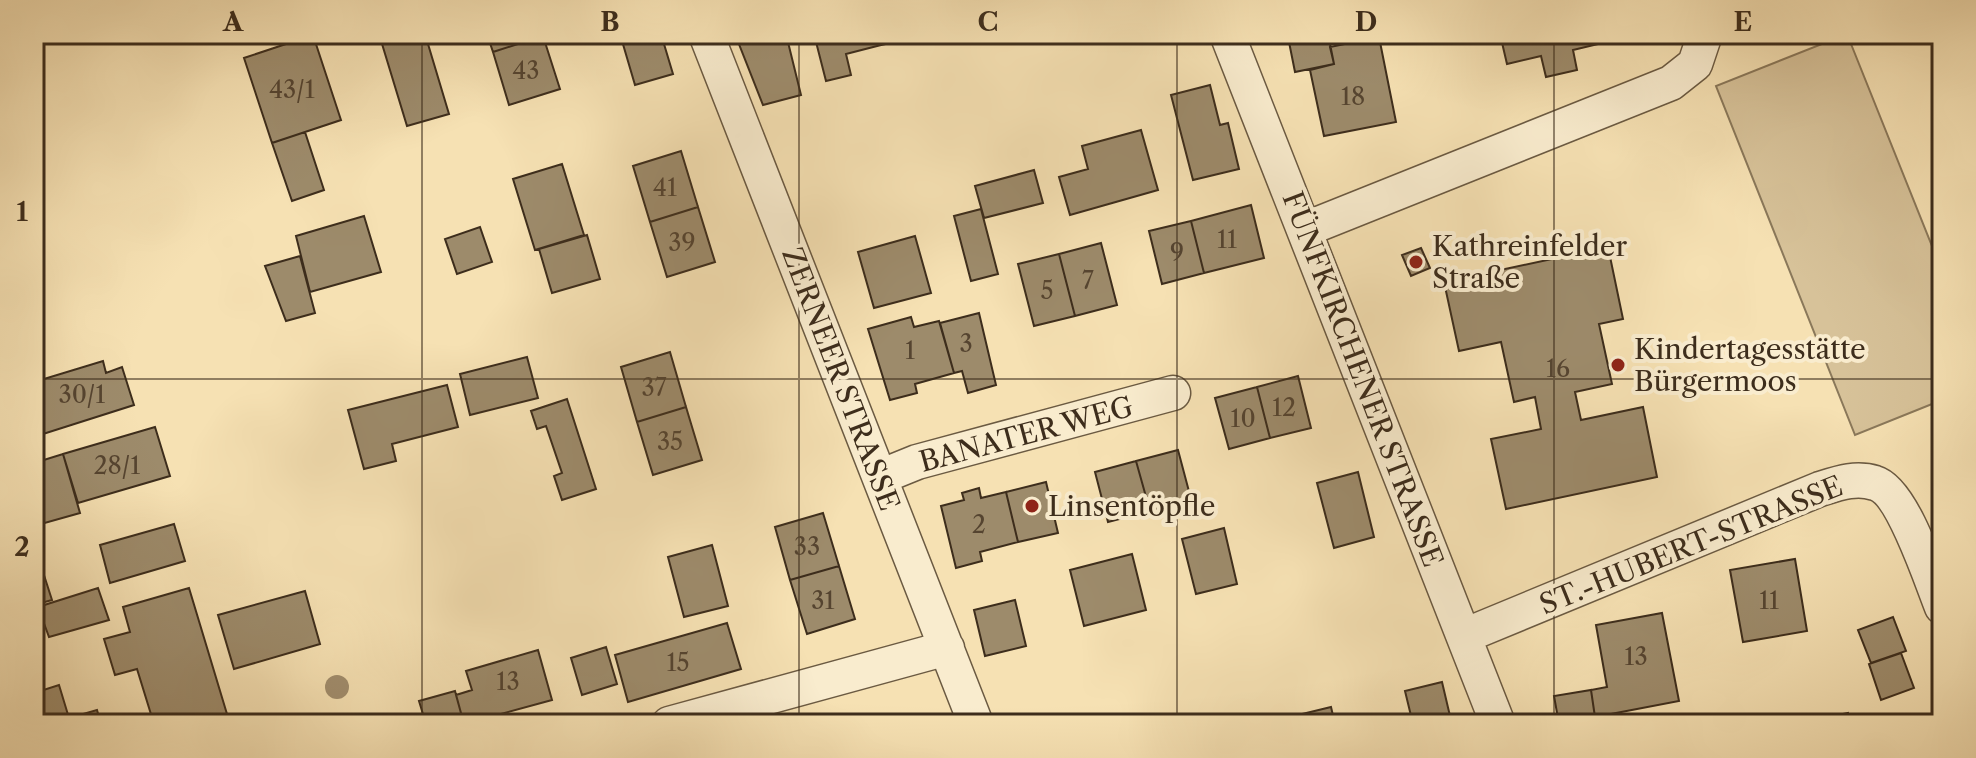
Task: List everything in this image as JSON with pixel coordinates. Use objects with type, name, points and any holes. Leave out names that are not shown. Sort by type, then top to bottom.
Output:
[{"type":"street","name":"ZERNEER STRASSE","points":[[706,34],[976,724]]},
{"type":"street","name":"FÜNFKIRCHENER STRASSE","points":[[1227,34],[1498,724]]},
{"type":"street","points":[[1306,229],[1671,83],[1695,64],[1705,34]]},
{"type":"street","name":"BANATER WEG","points":[[880,477],[917,462],[1173,393]]},
{"type":"street","name":"ST.-HUBERT-STRASSE","points":[[1464,636],[1820,489],[1851,480],[1878,483],[1896,501],[1942,607]]},
{"type":"street","points":[[669,724],[947,648]]},
{"type":"shaded area","points":[[1847,34],[1942,271],[1942,400],[1855,435],[1716,86]]},
{"type":"building","points":[[379,34],[425,34],[449,114],[407,126]]},
{"type":"building","points":[[487,34],[542,34],[543,36],[493,52]]},
{"type":"building","points":[[620,34],[661,34],[673,74],[635,85]]},
{"type":"building","points":[[735,34],[786,34],[801,95],[763,105]]},
{"type":"building","points":[[814,34],[877,34],[881,45],[846,54],[851,75],[826,81]]},
{"type":"building","points":[[877,34],[930,34],[881,45]]},
{"type":"building","points":[[1328,34],[1334,64],[1295,72],[1288,37]]},
{"type":"building","points":[[1500,34],[1595,34],[1598,44],[1573,50],[1577,70],[1546,77],[1541,56],[1507,64]]},
{"type":"building","points":[[313,35],[341,120],[272,143],[244,58]]},
{"type":"building","points":[[543,36],[560,89],[509,105],[493,52]]},
{"type":"building","points":[[1379,37],[1396,122],[1324,136],[1310,70],[1334,64],[1330,47]]},
{"type":"building","points":[[1210,85],[1220,125],[1228,123],[1239,169],[1193,180],[1171,95]]},
{"type":"building","points":[[1141,130],[1158,190],[1070,215],[1059,177],[1088,169],[1082,146]]},
{"type":"building","points":[[305,132],[324,190],[292,201],[272,143]]},
{"type":"building","points":[[681,151],[698,207],[650,222],[633,166]]},
{"type":"building","points":[[562,164],[584,235],[535,250],[513,179]]},
{"type":"building","points":[[1034,170],[1043,203],[984,218],[975,186]]},
{"type":"building","points":[[1251,205],[1264,258],[1204,273],[1191,221]]},
{"type":"building","points":[[698,207],[715,262],[667,277],[650,222]]},
{"type":"building","points":[[981,209],[998,274],[971,281],[954,216]]},
{"type":"building","points":[[364,216],[381,272],[310,292],[296,236]]},
{"type":"building","points":[[1191,221],[1204,273],[1162,284],[1149,231]]},
{"type":"building","points":[[480,227],[492,262],[457,274],[445,239]]},
{"type":"building","points":[[587,235],[600,279],[552,293],[539,249]]},
{"type":"building","points":[[915,236],[931,293],[874,308],[858,252]]},
{"type":"building","points":[[1101,243],[1117,305],[1075,316],[1059,254]]},
{"type":"building","points":[[1608,247],[1623,319],[1599,324],[1612,384],[1575,392],[1581,420],[1643,407],[1657,477],[1506,509],[1491,439],[1541,429],[1535,397],[1514,402],[1501,342],[1459,351],[1444,282]]},
{"type":"building","name":"Kathreinfelder Straße","points":[[1421,248],[1430,268],[1411,276],[1402,255]]},
{"type":"building","points":[[1059,254],[1075,316],[1034,326],[1018,264]]},
{"type":"building","points":[[300,256],[315,313],[286,321],[265,266]]},
{"type":"building","points":[[979,313],[996,385],[968,393],[962,371],[954,373],[940,323]]},
{"type":"building","points":[[911,317],[914,327],[939,321],[954,373],[915,384],[917,393],[890,400],[868,329]]},
{"type":"building","points":[[670,352],[686,407],[637,422],[621,367]]},
{"type":"building","points":[[527,357],[538,398],[470,415],[460,374]]},
{"type":"building","points":[[103,361],[106,373],[122,367],[134,405],[43,434],[41,429],[34,431],[34,382]]},
{"type":"building","points":[[1298,376],[1311,428],[1270,438],[1257,387]]},
{"type":"building","points":[[447,385],[458,427],[392,444],[396,461],[364,469],[348,410]]},
{"type":"building","points":[[1257,387],[1270,438],[1229,449],[1215,398]]},
{"type":"building","points":[[567,399],[596,489],[562,500],[554,476],[562,473],[546,426],[537,429],[531,411]]},
{"type":"building","points":[[686,407],[702,460],[653,475],[637,422]]},
{"type":"building","points":[[155,427],[170,476],[78,503],[63,454]]},
{"type":"building","points":[[1178,450],[1191,499],[1150,511],[1136,461]]},
{"type":"building","points":[[63,454],[80,513],[34,526],[34,463]]},
{"type":"building","points":[[1136,461],[1150,511],[1108,522],[1095,472]]},
{"type":"building","points":[[1358,472],[1374,537],[1334,548],[1317,483]]},
{"type":"building","points":[[1046,482],[1058,533],[1018,542],[1006,492]]},
{"type":"building","points":[[979,488],[981,498],[1006,492],[1018,542],[980,552],[982,561],[956,568],[941,506],[964,500],[962,493]]},
{"type":"building","points":[[823,513],[839,566],[790,580],[775,527]]},
{"type":"building","points":[[174,524],[185,561],[110,583],[100,545]]},
{"type":"building","points":[[1224,528],[1237,584],[1196,594],[1182,539]]},
{"type":"building","points":[[34,544],[52,600],[34,605]]},
{"type":"building","points":[[712,545],[728,606],[684,617],[668,557]]},
{"type":"building","points":[[1132,554],[1146,610],[1084,626],[1070,570]]},
{"type":"building","points":[[1795,559],[1807,631],[1743,642],[1730,570]]},
{"type":"building","points":[[839,566],[855,619],[807,634],[790,580]]},
{"type":"building","points":[[98,588],[109,620],[49,637],[38,607]]},
{"type":"building","points":[[189,588],[230,724],[154,724],[137,669],[115,675],[104,639],[130,632],[123,607]]},
{"type":"building","points":[[305,591],[320,644],[234,669],[218,615]]},
{"type":"building","points":[[1015,600],[1026,646],[985,656],[974,610]]},
{"type":"building","points":[[1662,613],[1679,701],[1595,717],[1591,690],[1607,687],[1596,625]]},
{"type":"building","points":[[1893,617],[1906,651],[1871,663],[1858,630]]},
{"type":"building","points":[[727,623],[741,669],[628,702],[615,655]]},
{"type":"building","points":[[606,647],[617,684],[582,695],[571,658]]},
{"type":"building","points":[[538,650],[552,700],[464,724],[456,695],[472,690],[466,671]]},
{"type":"building","points":[[1901,653],[1914,688],[1881,700],[1869,664]]},
{"type":"building","points":[[1442,682],[1450,716],[1413,724],[1405,691]]},
{"type":"building","points":[[59,685],[69,718],[59,721],[60,724],[34,724],[34,693]]},
{"type":"building","points":[[1591,690],[1596,724],[1559,724],[1554,696]]},
{"type":"building","points":[[455,691],[464,724],[426,724],[419,701]]},
{"type":"building","points":[[1331,707],[1335,724],[1300,724],[1298,715]]},
{"type":"building","points":[[97,710],[101,724],[60,724],[59,721]]},
{"type":"building","points":[[1848,713],[1851,724],[1795,724]]},
{"type":"place","name":"Kathreinfelder Straße","points":[[1416,262]]},
{"type":"place","name":"Kindertagesstätte Bürgermoos","points":[[1618,365]]},
{"type":"place","name":"Linsentöpfle","points":[[1032,506]]}]
